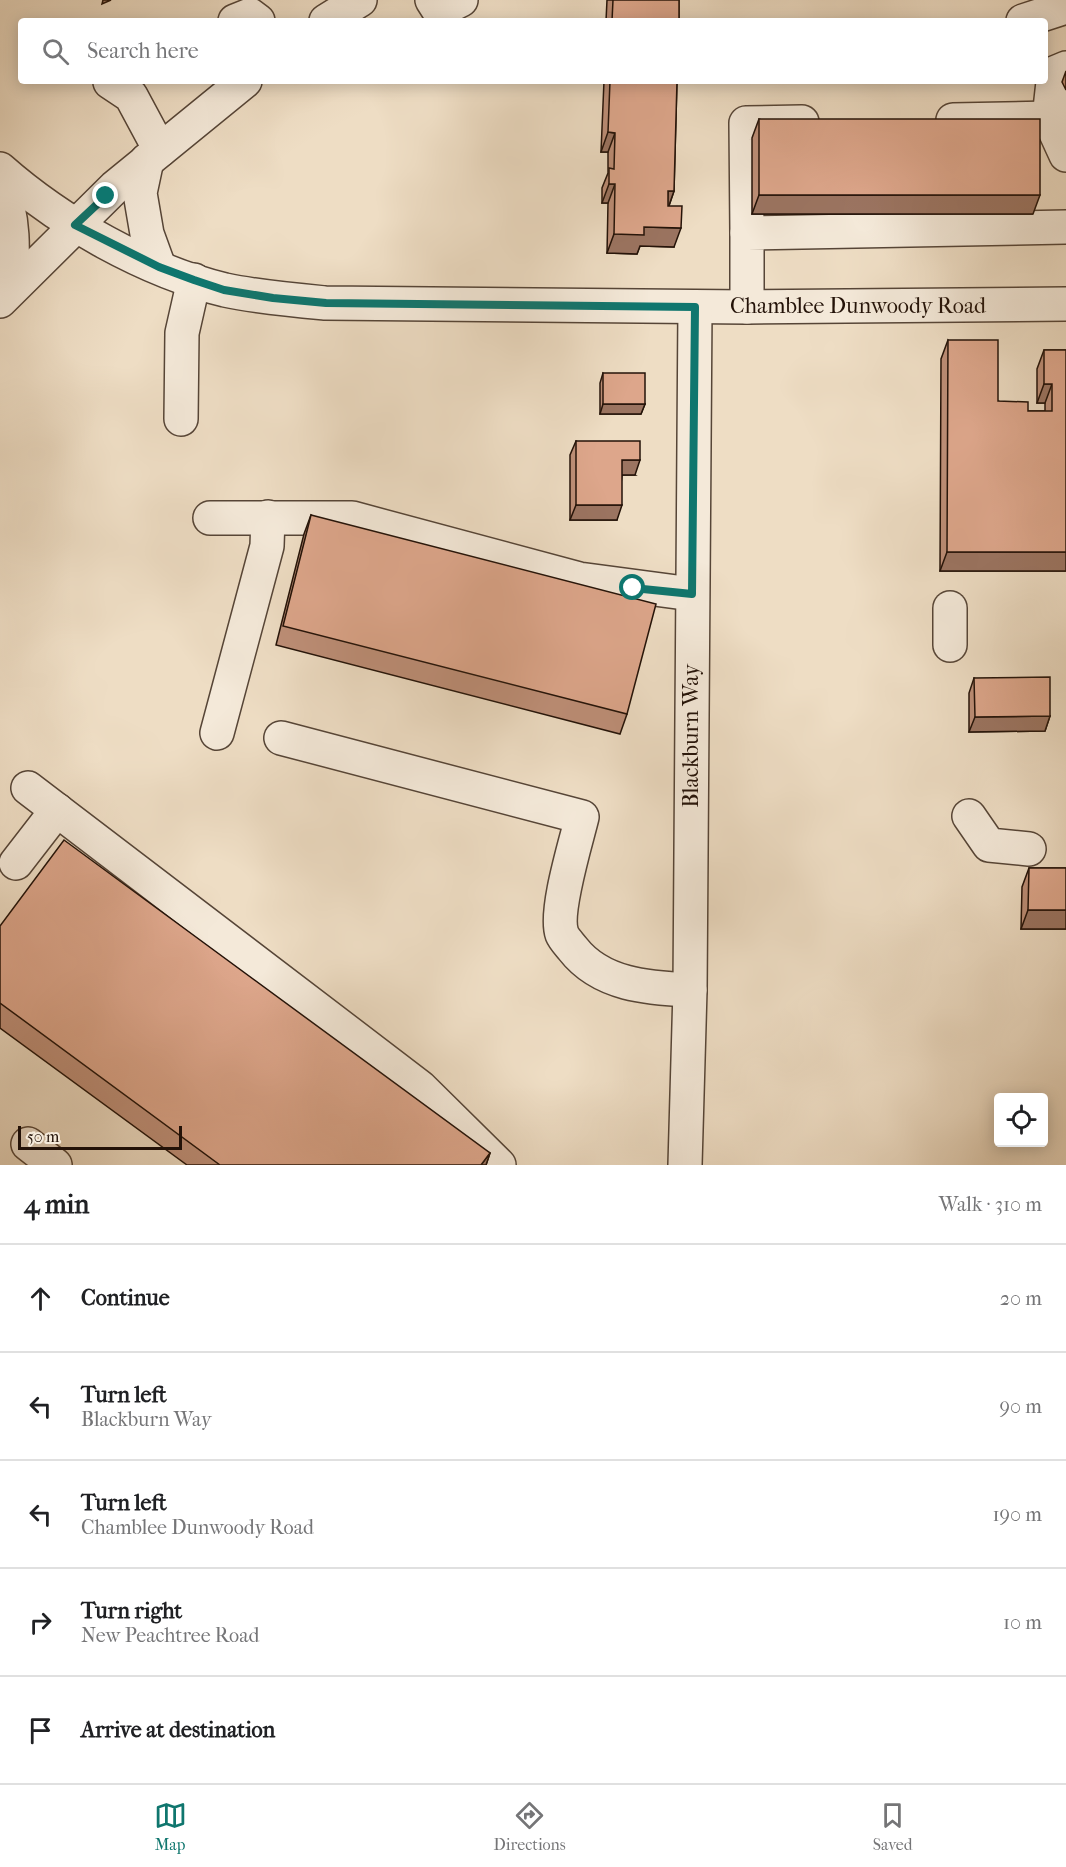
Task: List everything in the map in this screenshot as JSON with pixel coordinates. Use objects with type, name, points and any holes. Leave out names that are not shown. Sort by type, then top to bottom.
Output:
[{"type":"street","points":[[331,18],[360,0]]},
{"type":"street","points":[[432,0],[439,11],[461,0]]},
{"type":"street","points":[[1032,18],[1066,7]]},
{"type":"street","points":[[1066,68],[1054,73],[1049,118],[1066,154]]},
{"type":"street","points":[[5,295],[75,225],[153,155],[241,84]]},
{"type":"street","points":[[127,86],[153,155],[140,193],[147,234],[159,267]]},
{"type":"street","points":[[921,120],[1049,118]]},
{"type":"street","points":[[747,307],[746,123],[827,122]]},
{"type":"street","name":"Chamblee Dunwoody Road","points":[[0,169],[42,203],[75,225],[159,267],[194,280],[263,297],[326,303],[695,307],[1066,304]]},
{"type":"street","points":[[0,183],[10,205],[13,247],[5,295]]},
{"type":"street","points":[[747,233],[1066,227]]},
{"type":"street","points":[[181,419],[182,333],[194,280]]},
{"type":"street","name":"Blackburn Way","points":[[685,1165],[690,990],[695,307]]},
{"type":"street","points":[[217,733],[267,546],[268,517]]},
{"type":"street","points":[[210,518],[352,518],[579,579],[692,594]]},
{"type":"street","points":[[950,608],[950,645]]},
{"type":"street","points":[[281,738],[582,817],[561,908],[562,934],[581,959],[604,976],[647,988],[690,990]]},
{"type":"street","points":[[28,788],[420,1087],[500,1165]]},
{"type":"street","points":[[16,864],[57,810]]},
{"type":"street","points":[[969,816],[989,845],[1029,849]]},
{"type":"street","points":[[28,1144],[55,1165]]},
{"type":"building","points":[[613,0],[679,0],[679,18],[612,18]]},
{"type":"building","points":[[610,84],[677,84],[674,191],[668,191],[668,206],[682,206],[681,228],[644,227],[644,235],[614,234],[615,184],[609,184],[609,168],[614,169],[615,133],[608,132]]},
{"type":"building","points":[[759,119],[1040,119],[1040,195],[759,195]]},
{"type":"building","points":[[948,340],[998,340],[998,401],[1028,402],[1028,411],[1052,411],[1052,384],[1044,384],[1044,350],[1066,350],[1066,552],[947,552]]},
{"type":"building","points":[[603,373],[645,373],[645,404],[603,404]]},
{"type":"building","points":[[576,441],[640,441],[640,460],[622,460],[622,505],[576,505]]},
{"type":"building","points":[[311,515],[656,604],[627,714],[283,626]]},
{"type":"building","points":[[1050,677],[1050,716],[975,717],[974,678]]},
{"type":"building","points":[[64,840],[490,1153],[481,1165],[220,1165],[0,1003],[0,926]]},
{"type":"building","points":[[1029,868],[1066,868],[1066,910],[1028,910]]},
{"type":"route","points":[[106,196],[75,225],[159,267],[224,290],[326,303],[695,307],[692,594],[633,588]]}]
